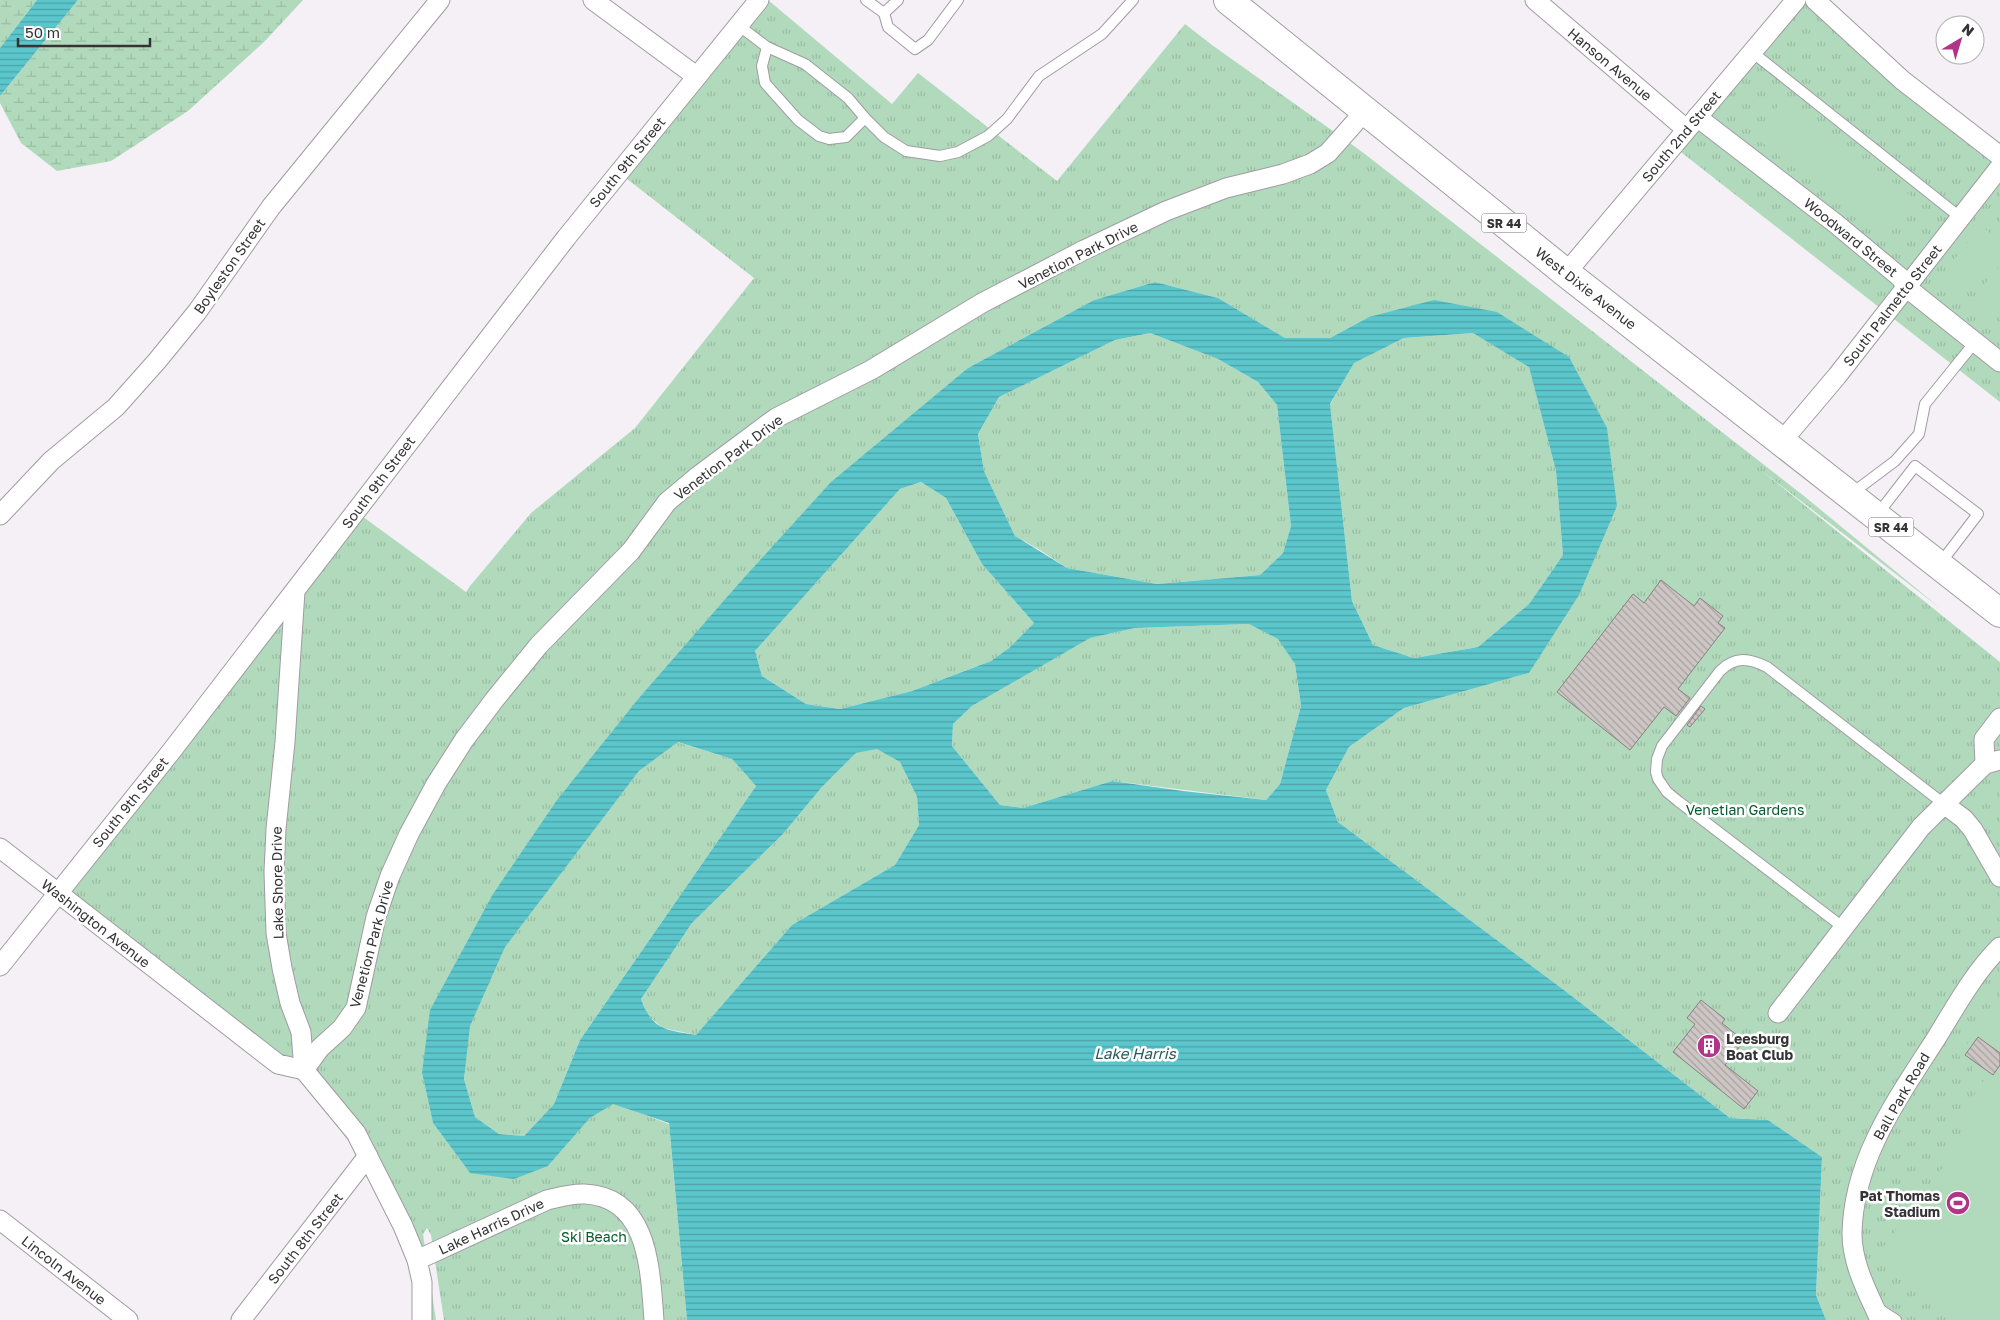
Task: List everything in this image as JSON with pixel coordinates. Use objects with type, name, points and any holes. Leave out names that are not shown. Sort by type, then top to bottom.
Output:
[{"type":"main road","name":"West Dixie Avenue","points":[[1228,0],[1566,273],[1782,441]]},
{"type":"main road","name":"SR 44","points":[[1782,441],[2000,613]]},
{"type":"street","name":"Boyleston Street","points":[[0,515],[51,461],[116,407],[157,362],[197,312],[271,207],[440,0]]},
{"type":"street","points":[[593,0],[696,76]]},
{"type":"street","name":"South 9th Street","points":[[0,966],[170,753],[560,246],[759,0]]},
{"type":"street","name":"Hanson Avenue","points":[[1535,0],[1692,123]]},
{"type":"street","name":"South 2nd Street","points":[[1566,273],[1796,0]]},
{"type":"street","points":[[1815,0],[1902,80],[2000,156]]},
{"type":"street","name":"Venetion Park Drive","points":[[304,1070],[320,1048],[342,1028],[356,1008],[376,917],[390,876],[409,834],[436,784],[464,740],[539,646],[631,551],[667,502],[698,476],[776,418],[872,370],[982,303],[1084,250],[1166,211],[1226,188],[1283,174],[1310,164],[1328,153],[1365,111]]},
{"type":"street","name":"Woodward Street","points":[[1692,123],[1842,229],[1901,278],[1906,287],[2000,362]]},
{"type":"street","name":"South Palmetto Street","points":[[1782,441],[2000,167]]},
{"type":"street","name":"Lake Shore Drive","points":[[295,591],[274,872],[276,934],[286,985],[301,1032],[304,1070]]},
{"type":"street","points":[[1778,1013],[1921,827],[1992,762],[1984,739],[2000,718]]},
{"type":"street","points":[[1944,804],[1964,819],[1973,830],[2000,877]]},
{"type":"street","name":"Washington Avenue","points":[[0,848],[278,1064],[304,1070]]},
{"type":"street","name":"Ball Park Road","points":[[1877,1313],[1860,1273],[1854,1252],[1852,1234],[1856,1200],[1862,1173],[1874,1142],[1900,1094],[1979,970],[2000,947]]},
{"type":"street","points":[[304,1070],[356,1133],[403,1226],[417,1260],[422,1282],[422,1320]]},
{"type":"street","name":"South 8th Street","points":[[241,1320],[368,1156]]},
{"type":"street","name":"Lake Harris Drive","points":[[417,1260],[547,1200],[570,1194],[602,1197],[617,1204],[638,1225],[644,1241],[650,1273],[654,1320]]},
{"type":"street","name":"Lincoln Avenue","points":[[0,1220],[128,1320]]},
{"type":"lane","points":[[866,0],[884,13],[888,27],[915,49],[928,40],[958,0]]},
{"type":"lane","points":[[884,13],[898,0]]},
{"type":"lane","points":[[738,25],[767,47],[805,64],[848,98],[884,137],[906,151],[940,156],[958,152],[988,136],[1007,119],[1039,76],[1102,34],[1133,0]]},
{"type":"lane","points":[[767,47],[762,66],[765,83],[798,120],[819,136],[829,139],[846,137],[865,118]]},
{"type":"lane","points":[[1752,52],[1961,218]]},
{"type":"lane","points":[[1850,495],[1895,461],[1919,434],[1925,404],[1975,342]]},
{"type":"lane","points":[[1877,515],[1916,466],[1978,514],[1939,565]]},
{"type":"lane","points":[[1844,928],[1678,801],[1667,792],[1658,779],[1656,766],[1662,746],[1720,671],[1732,661],[1740,659],[1748,659],[1766,667],[1944,804]]},
{"type":"lane","points":[[1877,1313],[1896,1320]]},
{"type":"green space","points":[[0,0],[37,0],[0,48]]},
{"type":"green space","points":[[78,0],[303,0],[264,42],[188,111],[111,161],[57,171],[21,143],[0,103],[0,96]]},
{"type":"green space","name":"Venetian Gardens","points":[[761,0],[768,0],[892,104],[918,73],[1057,181],[1185,24],[1361,151],[1804,496],[1940,608],[1762,471],[2000,662],[2000,1320],[1826,1320],[1816,1295],[1822,1157],[1768,1120],[1730,1118],[1560,987],[1338,822],[1326,790],[1349,747],[1404,708],[1529,673],[1617,506],[1497,312],[1369,317],[1330,338],[1285,338],[1218,298],[1155,282],[1094,300],[968,368],[741,581],[422,1073],[433,1123],[470,1173],[548,1166],[590,1118],[613,1103],[669,1124],[687,1320],[444,1320],[431,1235],[427,1228],[423,1234],[436,1320],[415,1320],[416,1273],[395,1209],[307,1081],[64,898],[355,511],[466,592],[531,513],[635,428],[754,278],[622,175]]},
{"type":"green space","points":[[1795,0],[1814,0],[2000,149],[2000,402],[1677,149]]},
{"type":"green space","points":[[1784,98],[1912,197],[1882,236],[1755,137]]},
{"type":"green space","points":[[1981,226],[2000,241],[2000,250],[1965,294],[1942,275]]},
{"type":"green space","points":[[2000,265],[2000,312],[1995,318],[1972,300]]},
{"type":"green space","points":[[1150,333],[1218,359],[1258,382],[1277,405],[1291,526],[1283,553],[1260,575],[1157,584],[1067,568],[1015,536],[984,471],[978,434],[999,397],[1115,340]]},
{"type":"green space","points":[[1473,333],[1529,366],[1556,471],[1563,555],[1529,604],[1478,647],[1414,658],[1373,645],[1352,601],[1330,405],[1353,363],[1404,338]]},
{"type":"green space","points":[[921,482],[946,498],[982,564],[1034,623],[1009,648],[991,661],[912,691],[840,709],[806,704],[762,676],[755,651],[900,489]]},
{"type":"green space","points":[[1249,624],[1279,639],[1295,664],[1301,706],[1280,784],[1266,800],[1112,781],[1023,808],[1000,805],[952,746],[953,724],[972,706],[1089,638],[1135,628]]},
{"type":"green space","points":[[677,742],[732,759],[756,786],[580,1040],[554,1104],[524,1136],[499,1134],[475,1117],[464,1079],[469,1026],[504,947],[639,771]]},
{"type":"green space","points":[[877,748],[900,762],[917,797],[919,825],[895,865],[792,925],[696,1035],[663,1028],[648,1016],[641,999],[692,923],[783,834],[822,787],[856,753]]},
{"type":"green space","name":"Pat Thomas Stadium","points":[[2000,1010],[2000,1320],[1960,1320],[1875,1258],[1957,1148],[1967,1122],[1960,1116],[1984,1080],[1973,1072],[1972,1065],[1959,1056],[1981,1024],[1984,1026]]},
{"type":"water","points":[[37,0],[78,0],[0,96],[0,48]]},
{"type":"water","name":"Lake Harris","points":[[1155,282],[1218,298],[1285,338],[1330,338],[1369,317],[1434,300],[1497,312],[1569,357],[1607,428],[1617,506],[1579,595],[1529,673],[1404,708],[1349,747],[1326,790],[1338,822],[1560,987],[1730,1118],[1768,1120],[1822,1157],[1816,1295],[1826,1320],[687,1320],[669,1123],[613,1104],[590,1118],[548,1166],[514,1179],[470,1173],[433,1123],[422,1073],[430,1010],[493,894],[557,800],[639,698],[831,482],[968,368],[1094,300]],"holes":[[[1150,333],[1218,359],[1258,382],[1277,405],[1291,526],[1283,553],[1260,575],[1157,584],[1067,568],[1015,536],[984,471],[978,434],[999,397],[1115,340]],[[1473,333],[1529,367],[1556,471],[1563,555],[1529,604],[1478,647],[1414,658],[1373,645],[1352,601],[1330,404],[1354,363],[1404,338]],[[921,482],[946,498],[982,564],[1034,623],[1009,648],[991,661],[912,691],[840,709],[806,704],[762,676],[755,651],[900,489]],[[1249,624],[1278,639],[1295,664],[1301,706],[1280,784],[1266,800],[1112,781],[1023,808],[1000,805],[952,746],[953,724],[972,706],[1090,638],[1135,628]],[[678,742],[732,759],[756,786],[580,1040],[554,1104],[524,1136],[499,1134],[475,1117],[464,1079],[470,1026],[505,947],[639,771]],[[877,749],[900,762],[917,797],[919,825],[895,865],[792,925],[696,1035],[668,1030],[655,1023],[645,1009],[641,999],[692,923],[783,834],[822,787],[856,753]]]},
{"type":"building","points":[[1661,580],[1694,606],[1700,598],[1723,616],[1718,623],[1725,628],[1678,689],[1690,698],[1676,716],[1664,707],[1630,750],[1557,692],[1633,594],[1644,603]]},
{"type":"building","points":[[1701,706],[1705,709],[1690,727],[1687,725]]},
{"type":"building","name":"Leesburg Boat Club","points":[[1701,1000],[1725,1019],[1722,1023],[1744,1041],[1725,1065],[1758,1091],[1744,1109],[1673,1052],[1695,1024],[1687,1018]]},
{"type":"building","points":[[1978,1037],[2000,1053],[2000,1065],[1993,1075],[1965,1055]]},
{"type":"place","name":"Leesburg Boat Club","points":[[1709,1046]]},
{"type":"place","name":"Pat Thomas Stadium","points":[[1958,1203]]},
{"type":"park label","name":"Ski Beach","points":[[594,1236]]}]
